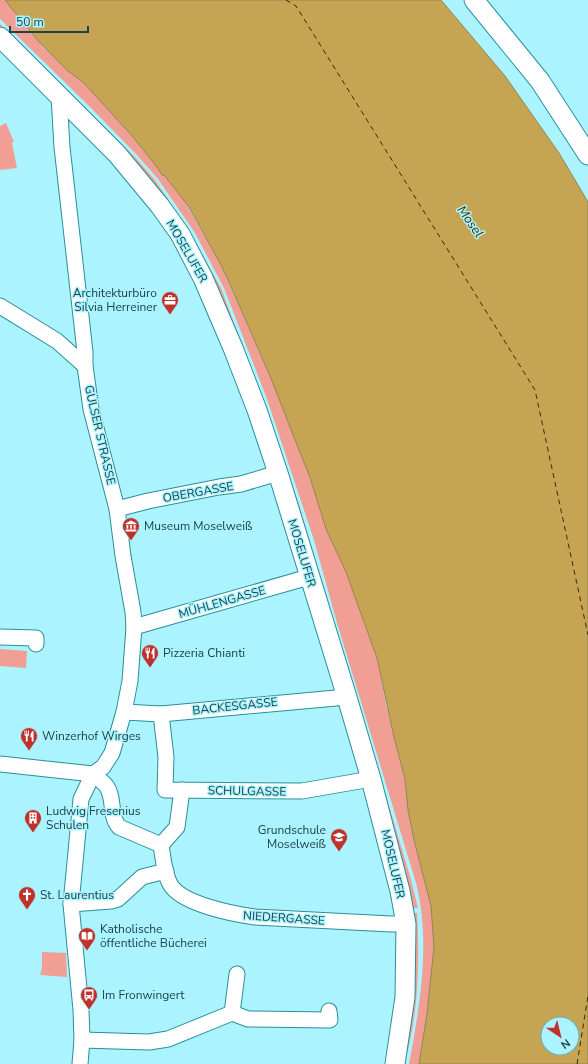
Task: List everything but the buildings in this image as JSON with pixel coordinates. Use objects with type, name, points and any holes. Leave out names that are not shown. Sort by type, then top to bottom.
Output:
[{"type":"main road","points":[[474,0],[540,81],[588,155]]},
{"type":"main road","points":[[0,37],[59,96]]},
{"type":"main road","name":"MOSELUFER","points":[[59,96],[128,166],[164,210],[183,240],[219,312],[257,410],[278,473],[372,779],[399,884],[406,924],[405,996],[395,1064]]},
{"type":"street","name":"GÜLSER STRASSE","points":[[59,96],[62,147],[85,352],[85,366],[91,409],[118,509],[123,556],[133,612],[134,627],[130,681],[124,712],[111,756],[103,767],[93,774]]},
{"type":"street","points":[[0,306],[57,341],[85,366]]},
{"type":"street","name":"OBERGASSE","points":[[118,509],[155,500],[241,484],[278,473]]},
{"type":"street","name":"MÜHLENGASSE","points":[[134,627],[309,577]]},
{"type":"street","points":[[0,637],[36,638],[36,644]]},
{"type":"street","name":"BACKESGASSE","points":[[124,712],[161,714],[336,698],[346,694]]},
{"type":"street","name":"SCHULGASSE","points":[[161,714],[166,757],[165,790],[302,791],[372,779]]},
{"type":"street","points":[[0,764],[93,774],[106,786],[110,793],[114,818],[119,827],[161,845]]},
{"type":"street","points":[[80,1064],[82,1040],[81,1010],[71,904],[81,799],[93,774]]},
{"type":"street","points":[[161,845],[177,827],[182,790]]},
{"type":"street","points":[[71,904],[111,901],[118,899],[142,877],[166,871],[161,845]]},
{"type":"street","name":"NIEDERGASSE","points":[[166,871],[170,885],[182,897],[193,902],[235,914],[255,917],[406,924]]},
{"type":"street","points":[[232,1013],[237,974]]},
{"type":"street","points":[[82,1040],[149,1042],[168,1039],[232,1013],[248,1019],[330,1020],[329,1011]]},
{"type":"shaded area","points":[[0,0],[5,0],[14,9],[43,47],[68,71],[83,82],[133,137],[184,200],[221,265],[270,376],[310,477],[326,529],[346,572],[377,658],[386,704],[405,779],[408,810],[414,840],[431,906],[434,947],[427,1014],[419,1064],[409,1064],[420,996],[423,951],[423,928],[416,883],[337,623],[314,540],[267,399],[224,288],[195,233],[158,179],[89,106],[0,19]]},
{"type":"shaded area","points":[[0,24],[134,156],[155,180],[191,234],[221,288],[278,442],[300,508],[357,699],[202,262],[0,32]]},
{"type":"shaded area","points":[[6,123],[14,142],[12,143],[17,168],[0,170],[0,126]]},
{"type":"shaded area","points":[[0,649],[27,651],[26,668],[0,666]]},
{"type":"shaded area","points":[[358,703],[410,876],[418,908],[408,908]]},
{"type":"shaded area","points":[[409,913],[417,913],[418,979],[411,1036],[405,1064],[401,1064]]},
{"type":"shaded area","points":[[42,952],[66,953],[67,977],[40,975],[42,968]]},
{"type":"water","name":"Mosel","points":[[5,0],[441,0],[505,76],[559,153],[588,202],[588,1064],[419,1064],[427,1014],[434,947],[431,906],[414,840],[408,810],[405,779],[394,737],[377,658],[346,572],[326,529],[310,477],[270,376],[221,265],[189,207],[164,175],[162,175],[133,137],[83,82],[68,71],[39,42]]},
{"type":"ferry route","points":[[286,0],[296,6],[535,390],[588,635]]},
{"type":"ferry route","points":[[577,1064],[588,996]]},
{"type":"place","name":"Architekturbüro Silvia Herreiner","points":[[170,315]]},
{"type":"place","name":"Museum Moselweiß","points":[[131,541]]},
{"type":"place","name":"Pizzeria Chianti","points":[[150,668]]},
{"type":"place","name":"Winzerhof Wirges","points":[[29,751]]},
{"type":"place","name":"Ludwig Fresenius Schulen","points":[[33,833]]},
{"type":"place","name":"Grundschule Moselweiß","points":[[339,852]]},
{"type":"place","name":"St. Laurentius","points":[[27,910]]},
{"type":"place","name":"Katholische öffentliche Bücherei","points":[[87,951]]},
{"type":"place","name":"Im Fronwingert","points":[[89,1010]]}]
